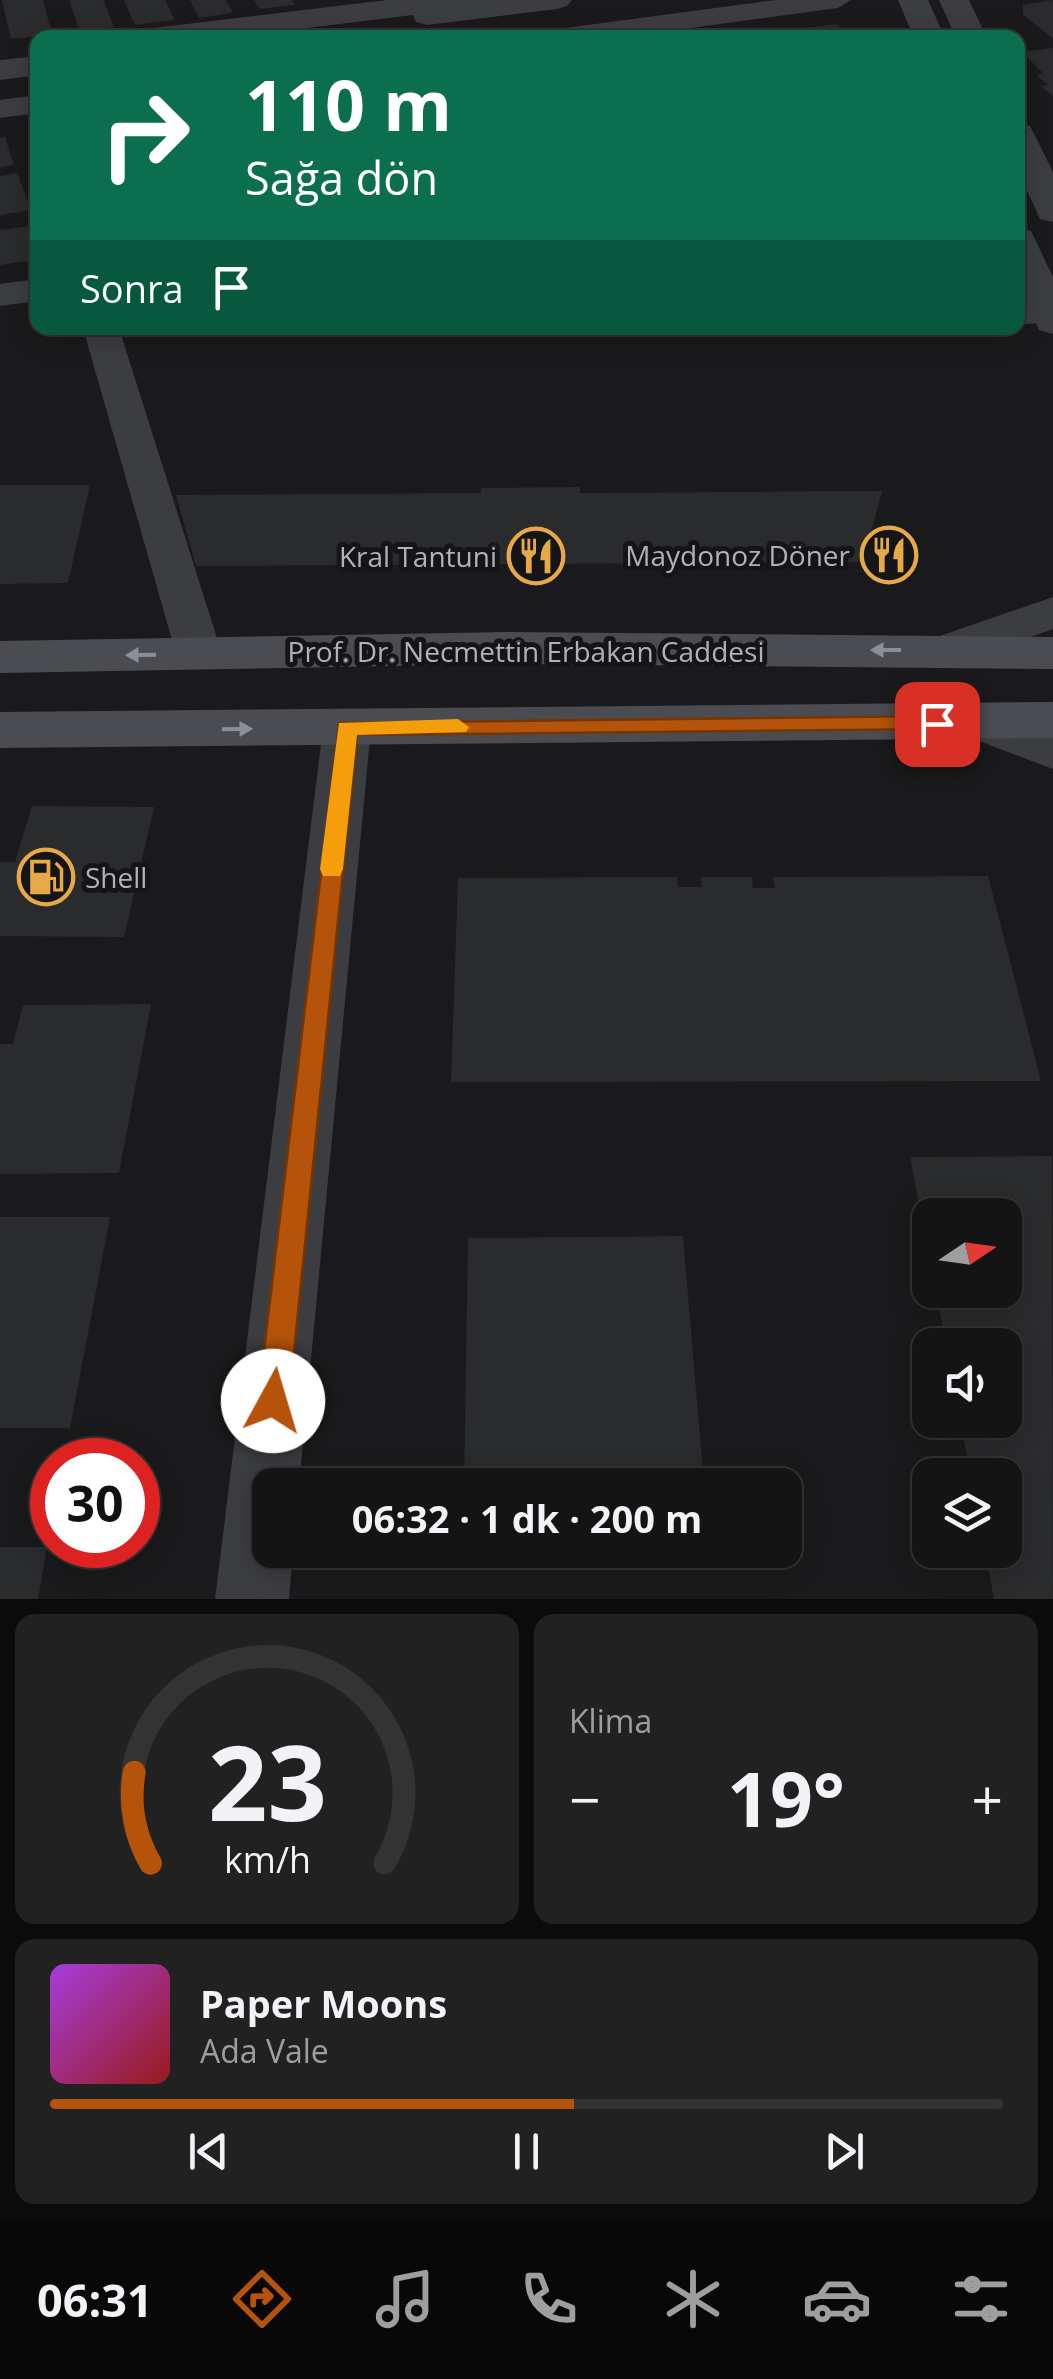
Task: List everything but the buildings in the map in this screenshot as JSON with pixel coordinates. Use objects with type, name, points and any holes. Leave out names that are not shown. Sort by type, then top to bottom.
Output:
[{"type":"main road","name":"Prof. Dr. Necmettin Erbakan Caddesi","points":[[0,657],[507,648],[1053,653]]},
{"type":"main road","points":[[9,731],[1053,720]]},
{"type":"street","points":[[212,30],[462,0]]},
{"type":"street","points":[[323,30],[557,0]]},
{"type":"street","points":[[611,30],[838,0]]},
{"type":"street","points":[[0,55],[30,51]]},
{"type":"street","points":[[0,70],[30,66]]},
{"type":"street","points":[[0,109],[30,107]]},
{"type":"street","points":[[1030,136],[1053,211]]},
{"type":"street","points":[[1025,264],[1040,316]]},
{"type":"street","points":[[0,295],[30,291]]},
{"type":"street","points":[[103,335],[199,654]]},
{"type":"street","points":[[946,651],[1053,612]]},
{"type":"street","points":[[977,723],[1053,752]]},
{"type":"street","points":[[252,1599],[347,728]]},
{"type":"slow traffic","points":[[332,869],[347,728],[458,727]]},
{"type":"place","name":"Maydonoz Döner","points":[[889,555]]},
{"type":"place","name":"Kral Tantuni","points":[[536,556]]},
{"type":"place","name":"Shell","points":[[46,877]]},
{"type":"route","points":[[273,1401],[347,728],[937,724]]}]
